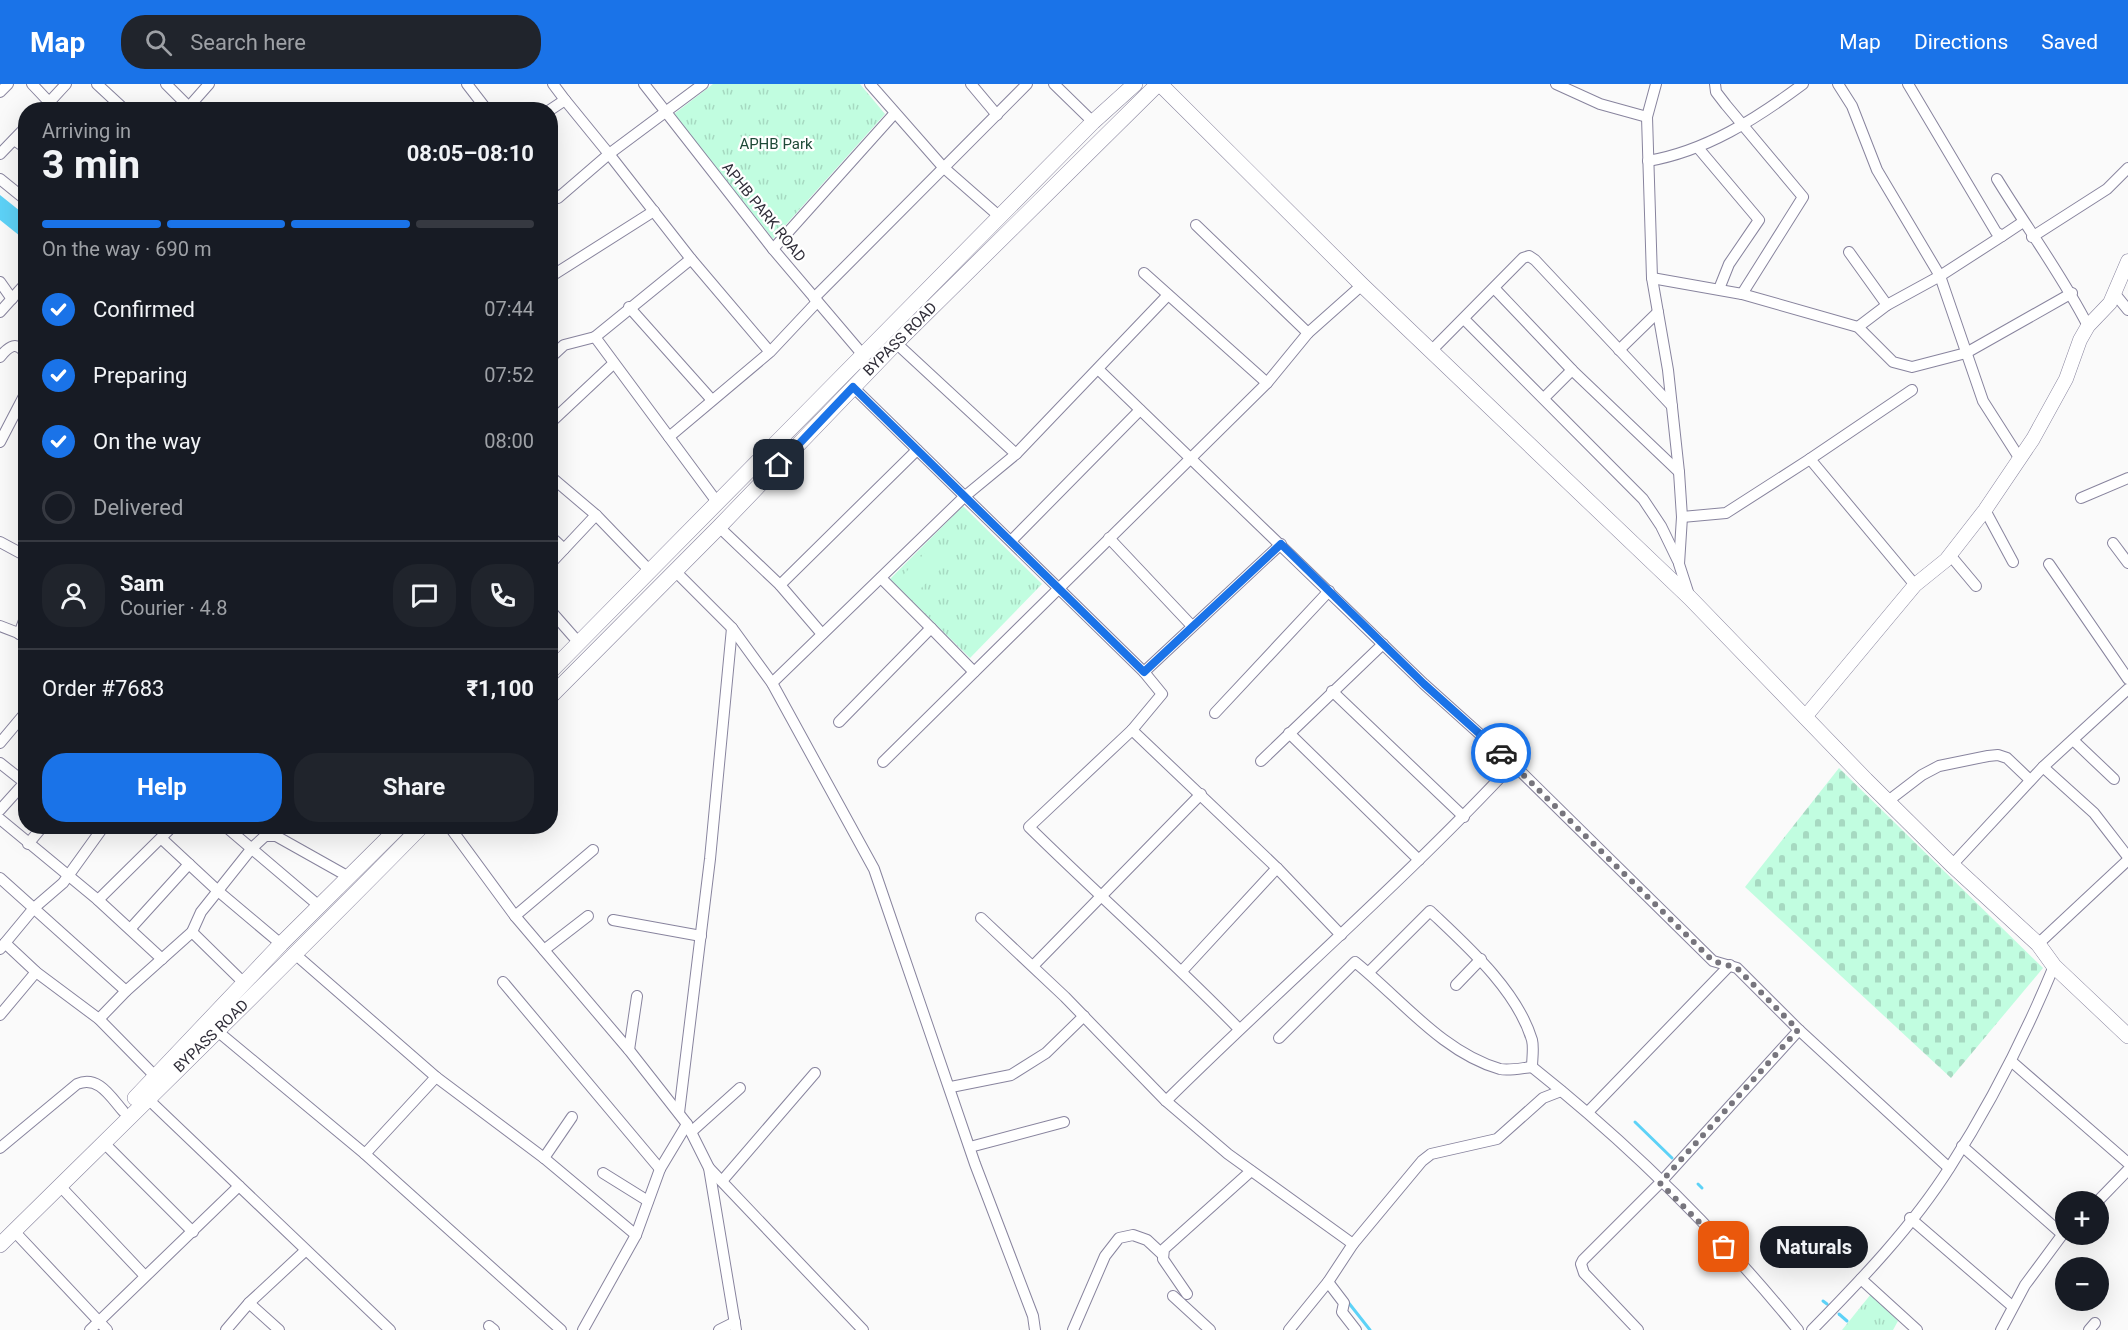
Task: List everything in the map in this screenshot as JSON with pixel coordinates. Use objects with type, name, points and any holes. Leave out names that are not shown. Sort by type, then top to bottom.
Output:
[{"type":"main road","name":"BYPASS ROAD","points":[[558,664],[1093,122],[1135,84]]},
{"type":"main road","name":"BYPASS ROAD","points":[[558,689],[719,528],[896,343],[1159,86]]},
{"type":"main road","points":[[1159,86],[1362,285],[1690,598],[1888,801],[1952,865],[2038,944],[2054,966],[2128,1036]]},
{"type":"main road","name":"BYPASS ROAD","points":[[0,1245],[7,1231],[243,982],[318,905],[350,877],[392,834]]},
{"type":"main road","name":"BYPASS ROAD","points":[[7,1231],[60,1186],[216,1030],[296,955],[414,834]]},
{"type":"street","points":[[0,92],[8,84]]},
{"type":"street","points":[[32,84],[43,102]]},
{"type":"street","points":[[50,102],[66,84]]},
{"type":"street","points":[[97,84],[110,102]]},
{"type":"street","points":[[166,84],[182,102]]},
{"type":"street","points":[[192,102],[209,84]]},
{"type":"street","points":[[467,84],[481,102]]},
{"type":"street","points":[[553,84],[691,259],[770,352]]},
{"type":"street","name":"APHB PARK ROAD","points":[[644,84],[773,249],[863,355]]},
{"type":"street","points":[[558,193],[703,84]]},
{"type":"street","points":[[870,84],[894,114],[944,167],[1000,217]]},
{"type":"street","points":[[970,84],[997,115]]},
{"type":"street","points":[[669,437],[711,399],[770,352],[816,300],[1027,84]]},
{"type":"street","points":[[1054,84],[1093,122]]},
{"type":"street","points":[[1556,84],[1600,104],[1647,117]]},
{"type":"street","points":[[1656,84],[1647,117],[1652,278],[1672,406],[1679,472],[1682,517],[1679,564]]},
{"type":"street","points":[[1715,84],[1716,92],[1803,197],[1742,294]]},
{"type":"street","points":[[1648,161],[1679,156],[1699,148],[1803,84]]},
{"type":"street","points":[[1838,84],[1852,106],[1886,188],[1941,276],[1983,401],[2020,459]]},
{"type":"street","points":[[1908,84],[1996,232],[2002,236]]},
{"type":"street","points":[[558,105],[565,100]]},
{"type":"street","points":[[773,249],[894,114]]},
{"type":"street","points":[[0,154],[18,136]]},
{"type":"street","points":[[14,140],[18,143]]},
{"type":"street","points":[[1699,148],[1759,220],[1730,264],[1719,289]]},
{"type":"street","points":[[2032,237],[2107,189],[2128,168]]},
{"type":"street","points":[[0,179],[18,194]]},
{"type":"street","points":[[1997,179],[2032,237],[2072,293],[2088,326]]},
{"type":"street","points":[[558,272],[654,211]]},
{"type":"street","points":[[1858,327],[1887,305],[1941,276],[2023,222]]},
{"type":"street","points":[[1196,225],[1308,333]]},
{"type":"street","points":[[1849,252],[1887,305]]},
{"type":"street","points":[[1432,350],[1523,258],[1529,256],[1672,406]]},
{"type":"street","points":[[558,351],[564,345],[595,337],[629,307],[691,259]]},
{"type":"street","points":[[1805,717],[1915,585],[1950,555],[1985,510],[2034,439],[2066,379],[2072,357],[2088,326],[2115,294],[2128,261]]},
{"type":"street","points":[[1144,273],[1267,383]]},
{"type":"street","points":[[1652,278],[1742,294],[1858,327],[1893,362],[1912,367],[1966,353],[2072,293]]},
{"type":"street","points":[[0,282],[12,299]]},
{"type":"street","points":[[883,762],[1267,383],[1308,333],[1362,285]]},
{"type":"street","points":[[1494,289],[1572,369],[1679,472]]},
{"type":"street","points":[[0,312],[18,292]]},
{"type":"street","points":[[2115,294],[2128,310]]},
{"type":"street","points":[[772,683],[964,497],[1016,454],[1168,295]]},
{"type":"street","points":[[629,307],[711,399]]},
{"type":"street","points":[[1619,350],[1658,312]]},
{"type":"street","points":[[1464,319],[1545,397],[1651,508],[1679,564],[1690,598]]},
{"type":"street","points":[[595,337],[717,502]]},
{"type":"street","points":[[896,343],[1016,454]]},
{"type":"street","points":[[0,357],[9,346],[18,346]]},
{"type":"street","points":[[558,416],[613,364]]},
{"type":"street","points":[[1098,369],[1192,457],[1383,644],[1513,764],[1713,961],[1737,968],[1798,1030],[1949,1168]]},
{"type":"street","points":[[1545,397],[1572,369]]},
{"type":"street","points":[[853,387],[1144,672],[1162,694],[1132,730],[1029,827],[1101,898],[1182,971],[1239,1029]]},
{"type":"street","points":[[1682,517],[1726,513],[1912,390]]},
{"type":"street","points":[[0,442],[18,407]]},
{"type":"street","points":[[1011,541],[1140,410]]},
{"type":"street","points":[[780,585],[917,450]]},
{"type":"street","points":[[1810,459],[1915,585]]},
{"type":"street","points":[[2081,498],[2128,478]]},
{"type":"street","points":[[558,483],[596,515],[651,572]]},
{"type":"street","points":[[1985,510],[2013,562]]},
{"type":"street","points":[[558,555],[596,515]]},
{"type":"street","points":[[719,528],[780,585],[822,634]]},
{"type":"street","points":[[1109,538],[1192,626]]},
{"type":"street","points":[[0,542],[18,552]]},
{"type":"street","points":[[558,543],[564,549]]},
{"type":"street","points":[[2113,543],[2128,562]]},
{"type":"street","points":[[1144,672],[1281,544]]},
{"type":"street","points":[[1950,555],[1976,586]]},
{"type":"street","points":[[2049,564],[2128,679]]},
{"type":"street","points":[[675,571],[732,628],[772,683],[874,869],[951,1087],[969,1147],[1033,1316],[1035,1330]]},
{"type":"street","points":[[880,578],[974,672]]},
{"type":"street","points":[[1215,713],[1329,591]]},
{"type":"street","points":[[558,619],[579,643]]},
{"type":"street","points":[[0,626],[18,633]]},
{"type":"street","points":[[679,1113],[701,936],[732,628]]},
{"type":"street","points":[[839,722],[931,628]]},
{"type":"street","points":[[1261,761],[1383,644]]},
{"type":"street","points":[[1952,865],[2043,767],[2128,689]]},
{"type":"street","points":[[1332,691],[1464,817]]},
{"type":"street","points":[[0,743],[18,722]]},
{"type":"street","points":[[1132,730],[1277,868],[1341,935]]},
{"type":"street","points":[[1290,733],[1419,860]]},
{"type":"street","points":[[2073,740],[2114,779]]},
{"type":"street","points":[[1888,801],[1922,775],[1939,766],[1998,754],[2007,758],[2030,780]]},
{"type":"street","points":[[0,763],[18,776]]},
{"type":"street","points":[[1166,1101],[1464,817],[1513,764]]},
{"type":"street","points":[[2038,944],[2128,859],[2094,813],[2043,767]]},
{"type":"street","points":[[0,810],[18,789]]},
{"type":"street","points":[[1033,966],[1201,794]]},
{"type":"street","points":[[0,819],[131,928],[162,959]]},
{"type":"street","points":[[28,844],[36,834]]},
{"type":"street","points":[[98,834],[69,875],[34,908],[2,946],[99,1019],[155,1076]]},
{"type":"street","points":[[98,900],[166,834]]},
{"type":"street","points":[[235,834],[318,905]]},
{"type":"street","points":[[455,834],[515,916],[629,1050],[689,1128],[709,1168],[735,1326],[719,1330]]},
{"type":"street","points":[[99,1019],[126,991],[192,932],[201,912],[252,848],[265,836],[276,836],[350,877]]},
{"type":"street","points":[[162,839],[280,944]]},
{"type":"street","points":[[515,916],[593,850]]},
{"type":"street","points":[[131,928],[189,864]]},
{"type":"street","points":[[1182,971],[1277,868]]},
{"type":"street","points":[[0,878],[126,991]]},
{"type":"street","points":[[1369,972],[1430,911],[1481,959],[1511,998],[1532,1041],[1532,1067]]},
{"type":"street","points":[[544,950],[588,916]]},
{"type":"street","points":[[981,918],[1084,1016],[1166,1101],[1251,1171],[1353,1244]]},
{"type":"street","points":[[613,920],[701,936]]},
{"type":"street","points":[[192,932],[243,982]]},
{"type":"street","points":[[296,955],[436,1077],[543,1158],[636,1235]]},
{"type":"street","points":[[1456,985],[1481,959]]},
{"type":"street","points":[[1279,1038],[1355,962],[1424,1022],[1470,1057],[1502,1070],[1532,1067],[1588,1112],[1756,1279],[1798,1330]]},
{"type":"street","points":[[1588,1112],[1730,965]]},
{"type":"street","points":[[1812,1330],[1861,1279],[1949,1168],[2027,1033],[2054,966]]},
{"type":"street","points":[[0,1015],[36,972]]},
{"type":"street","points":[[503,982],[660,1169]]},
{"type":"street","points":[[629,1050],[637,996]]},
{"type":"street","points":[[951,1087],[1011,1075],[1046,1053],[1084,1016]]},
{"type":"street","points":[[216,1030],[365,1154],[561,1330]]},
{"type":"street","points":[[1638,1330],[1584,1273],[1581,1264],[1660,1183],[1798,1030]]},
{"type":"street","points":[[2011,1060],[2128,1163]]},
{"type":"street","points":[[722,1181],[777,1113],[815,1073]]},
{"type":"street","points":[[365,1154],[436,1077]]},
{"type":"street","points":[[0,1148],[35,1117],[85,1080],[98,1083],[123,1111]]},
{"type":"street","points":[[583,1330],[636,1235],[660,1169],[689,1128],[740,1088]]},
{"type":"street","points":[[1289,1330],[1328,1282],[1353,1244],[1422,1161],[1431,1154],[1497,1138],[1543,1098],[1561,1091]]},
{"type":"street","points":[[148,1099],[390,1330]]},
{"type":"street","points":[[543,1158],[572,1117]]},
{"type":"street","points":[[969,1147],[1064,1122]]},
{"type":"street","points":[[103,1142],[192,1232]]},
{"type":"street","points":[[1962,1146],[2055,1226]]},
{"type":"street","points":[[709,1168],[863,1330]]},
{"type":"street","points":[[2108,1191],[2128,1170]]},
{"type":"street","points":[[1162,1254],[1251,1171]]},
{"type":"street","points":[[603,1173],[648,1201]]},
{"type":"street","points":[[60,1186],[145,1276]]},
{"type":"street","points":[[90,1330],[103,1326],[145,1276],[238,1186]]},
{"type":"street","points":[[1910,1218],[2012,1306]]},
{"type":"street","points":[[7,1231],[103,1326]]},
{"type":"street","points":[[1076,1329],[1105,1256],[1119,1238],[1133,1234],[1147,1240],[1162,1254],[1163,1259],[1187,1294]]},
{"type":"street","points":[[2001,1330],[2012,1306],[2055,1244]]},
{"type":"street","points":[[226,1330],[249,1303],[305,1251]]},
{"type":"street","points":[[1861,1279],[1917,1330]]},
{"type":"street","points":[[1328,1282],[1344,1303],[1342,1312],[1356,1330]]},
{"type":"street","points":[[1173,1296],[1210,1330]]},
{"type":"street","points":[[249,1303],[279,1330]]},
{"type":"street","points":[[1898,1330],[1904,1318]]},
{"type":"green space","name":"APHB Park","points":[[713,84],[860,84],[885,114],[773,239],[674,114]]},
{"type":"green space","points":[[963,506],[1042,584],[970,658],[890,579]]},
{"type":"green space","points":[[927,551],[943,567],[917,592],[901,577]]},
{"type":"green space","points":[[1839,768],[2043,968],[1951,1078],[1745,887]]},
{"type":"green space","points":[[1871,1294],[1898,1321],[1893,1330],[1842,1330]]},
{"type":"water","points":[[0,195],[18,209],[18,234],[0,220]]},
{"type":"waterway","points":[[1635,1122],[1672,1158]]},
{"type":"waterway","points":[[1698,1184],[1702,1188]]},
{"type":"waterway","points":[[1823,1301],[1827,1304]]},
{"type":"waterway","points":[[1348,1302],[1370,1330]]},
{"type":"waterway","points":[[1839,1314],[1847,1321]]},
{"type":"way so far","points":[[1501,753],[1713,961],[1737,968],[1798,1030],[1660,1183],[1724,1247]]},
{"type":"place","name":"Naturals","points":[[1724,1247]]},
{"type":"route","points":[[779,465],[853,387],[1144,672],[1281,544],[1424,684],[1501,753]]}]
